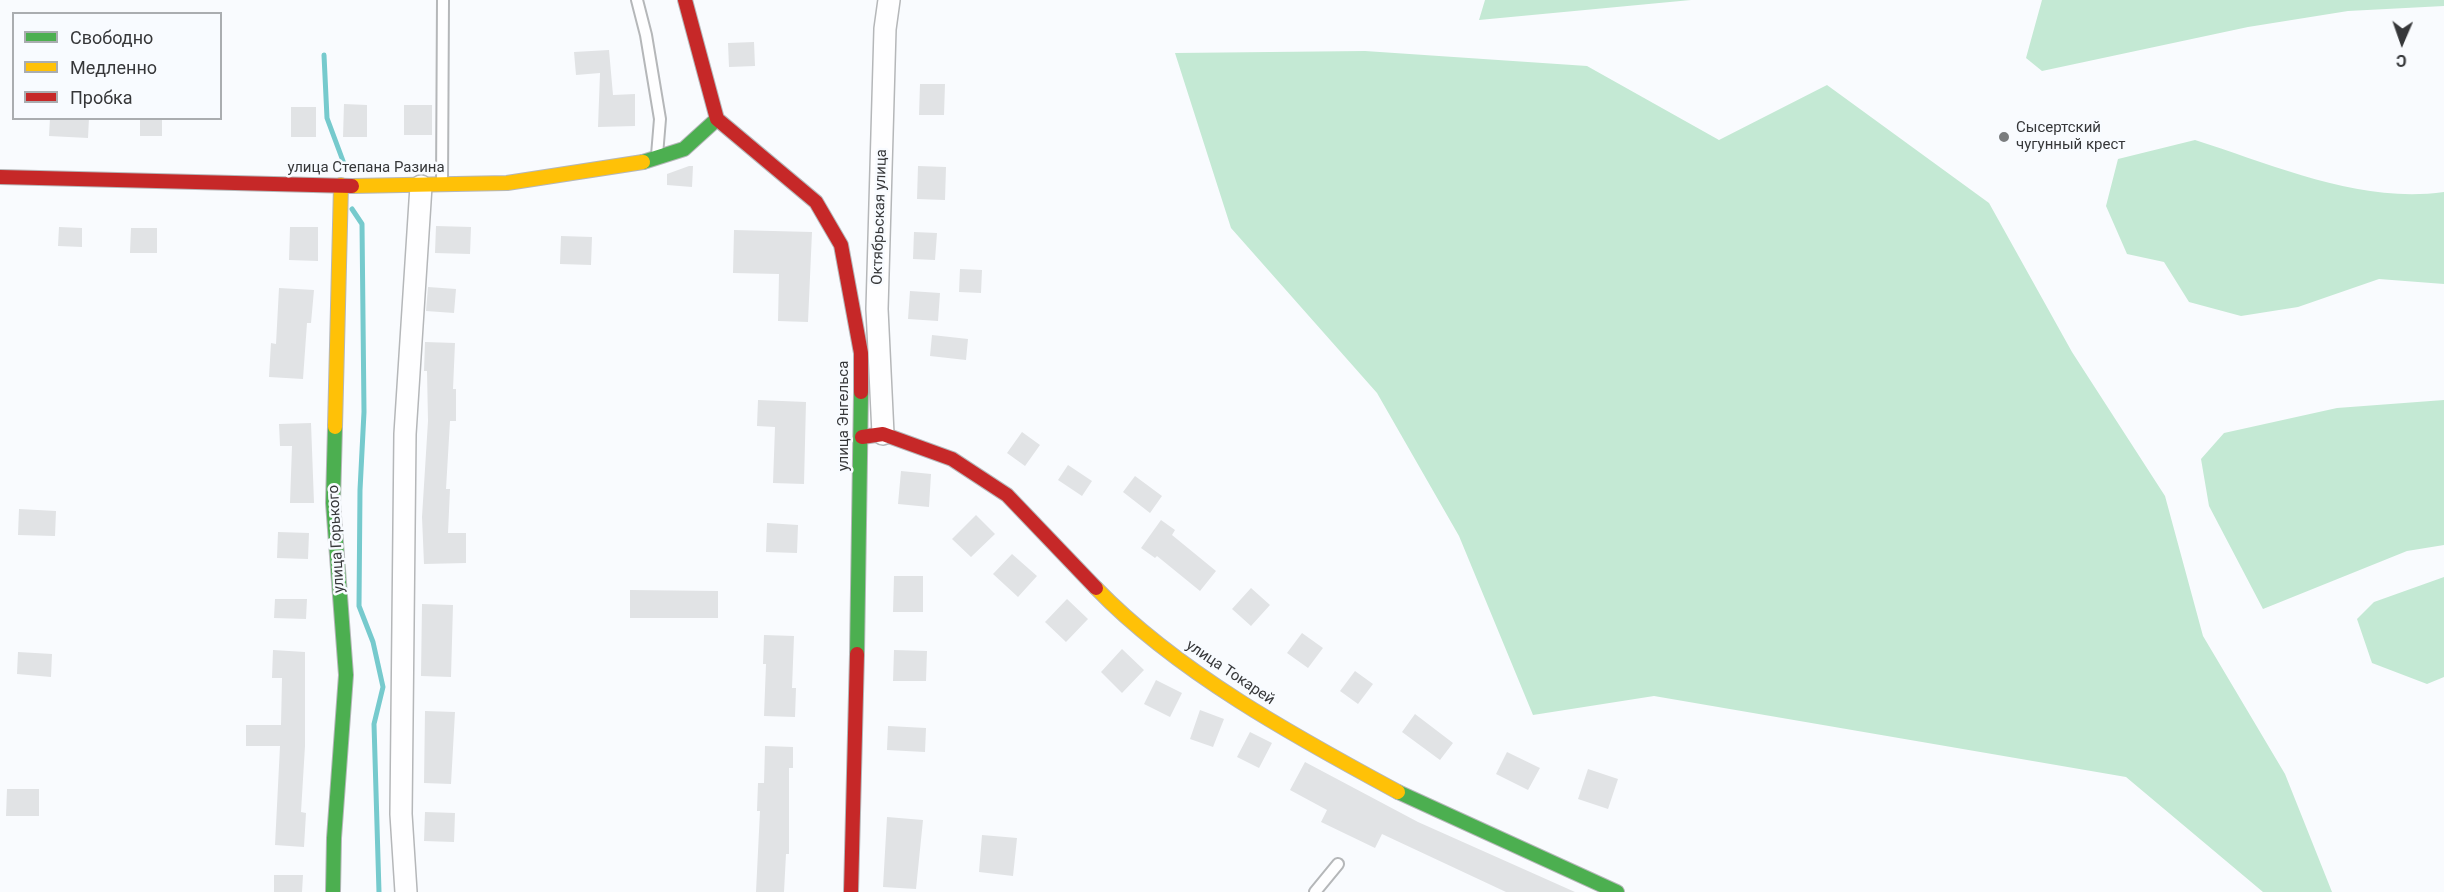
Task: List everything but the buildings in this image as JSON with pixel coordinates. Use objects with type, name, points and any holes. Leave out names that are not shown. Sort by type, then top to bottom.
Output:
[{"type":"street","points":[[685,0],[717,119]]},
{"type":"street","name":"Октябрьская улица","points":[[884,435],[865,305],[885,29],[890,0]]},
{"type":"street","name":"улица Степана Разина","points":[[0,177],[421,186],[507,183],[624,167],[657,159],[684,149],[717,119]]},
{"type":"street","name":"улица Энгельса","points":[[717,119],[816,202],[841,244],[865,305],[861,353],[862,437],[851,892]]},
{"type":"street","name":"улица Горького","points":[[333,892],[334,838],[346,675],[333,503],[341,185]]},
{"type":"street","points":[[406,892],[401,814],[405,434],[421,186]]},
{"type":"street","name":"улица Токарей","points":[[862,437],[884,435],[905,440],[952,459],[1007,495],[1110,602],[1167,650],[1297,738],[1425,806],[1617,892]]},
{"type":"lane","points":[[442,185],[443,0]]},
{"type":"lane","points":[[637,0],[646,35],[660,119],[657,159]]},
{"type":"lane","points":[[1315,892],[1338,864]]},
{"type":"green space","points":[[1485,0],[1691,0],[1479,20]]},
{"type":"green space","points":[[2042,0],[2444,0],[2444,6],[2348,11],[2248,27],[2042,71],[2026,58]]},
{"type":"green space","points":[[1365,51],[1587,66],[1719,140],[1827,85],[1989,203],[2072,352],[2165,496],[2203,636],[2285,774],[2332,892],[2263,892],[2126,777],[1654,696],[1533,715],[1459,536],[1377,393],[1231,228],[1175,53]]},
{"type":"green space","points":[[2195,140],[2286,171],[2349,187],[2412,194],[2444,192],[2444,284],[2379,279],[2298,307],[2241,316],[2189,302],[2164,262],[2127,254],[2106,206],[2118,159]]},
{"type":"green space","points":[[2444,400],[2444,545],[2407,551],[2263,609],[2209,506],[2201,459],[2224,433],[2337,408]]},
{"type":"green space","points":[[2444,577],[2444,677],[2427,684],[2372,663],[2357,619],[2374,602]]},
{"type":"waterway","points":[[324,55],[327,118],[346,169]]},
{"type":"waterway","points":[[352,209],[362,224],[364,412],[360,490],[359,606],[373,642],[383,687],[374,724],[379,892]]},
{"type":"traffic: fast","points":[[643,162],[684,149],[717,119]]},
{"type":"traffic: fast","points":[[857,654],[861,392]]},
{"type":"traffic: fast","points":[[333,892],[334,838],[346,675],[333,503],[335,427]]},
{"type":"traffic: fast","points":[[1398,792],[1617,892]]},
{"type":"traffic: slow","points":[[352,186],[507,183],[643,162]]},
{"type":"traffic: slow","points":[[335,427],[341,185]]},
{"type":"traffic: slow","points":[[1096,588],[1128,619],[1200,675],[1319,749],[1398,792]]},
{"type":"traffic: jam","points":[[685,0],[717,119],[816,202],[841,245],[861,353],[861,392]]},
{"type":"traffic: jam","points":[[0,177],[352,186]]},
{"type":"traffic: jam","points":[[862,437],[883,434],[952,459],[1007,495],[1096,588]]},
{"type":"traffic: jam","points":[[851,892],[857,654]]},
{"type":"place","name":"Сысертский чугунный крест","points":[[2004,137]]}]
